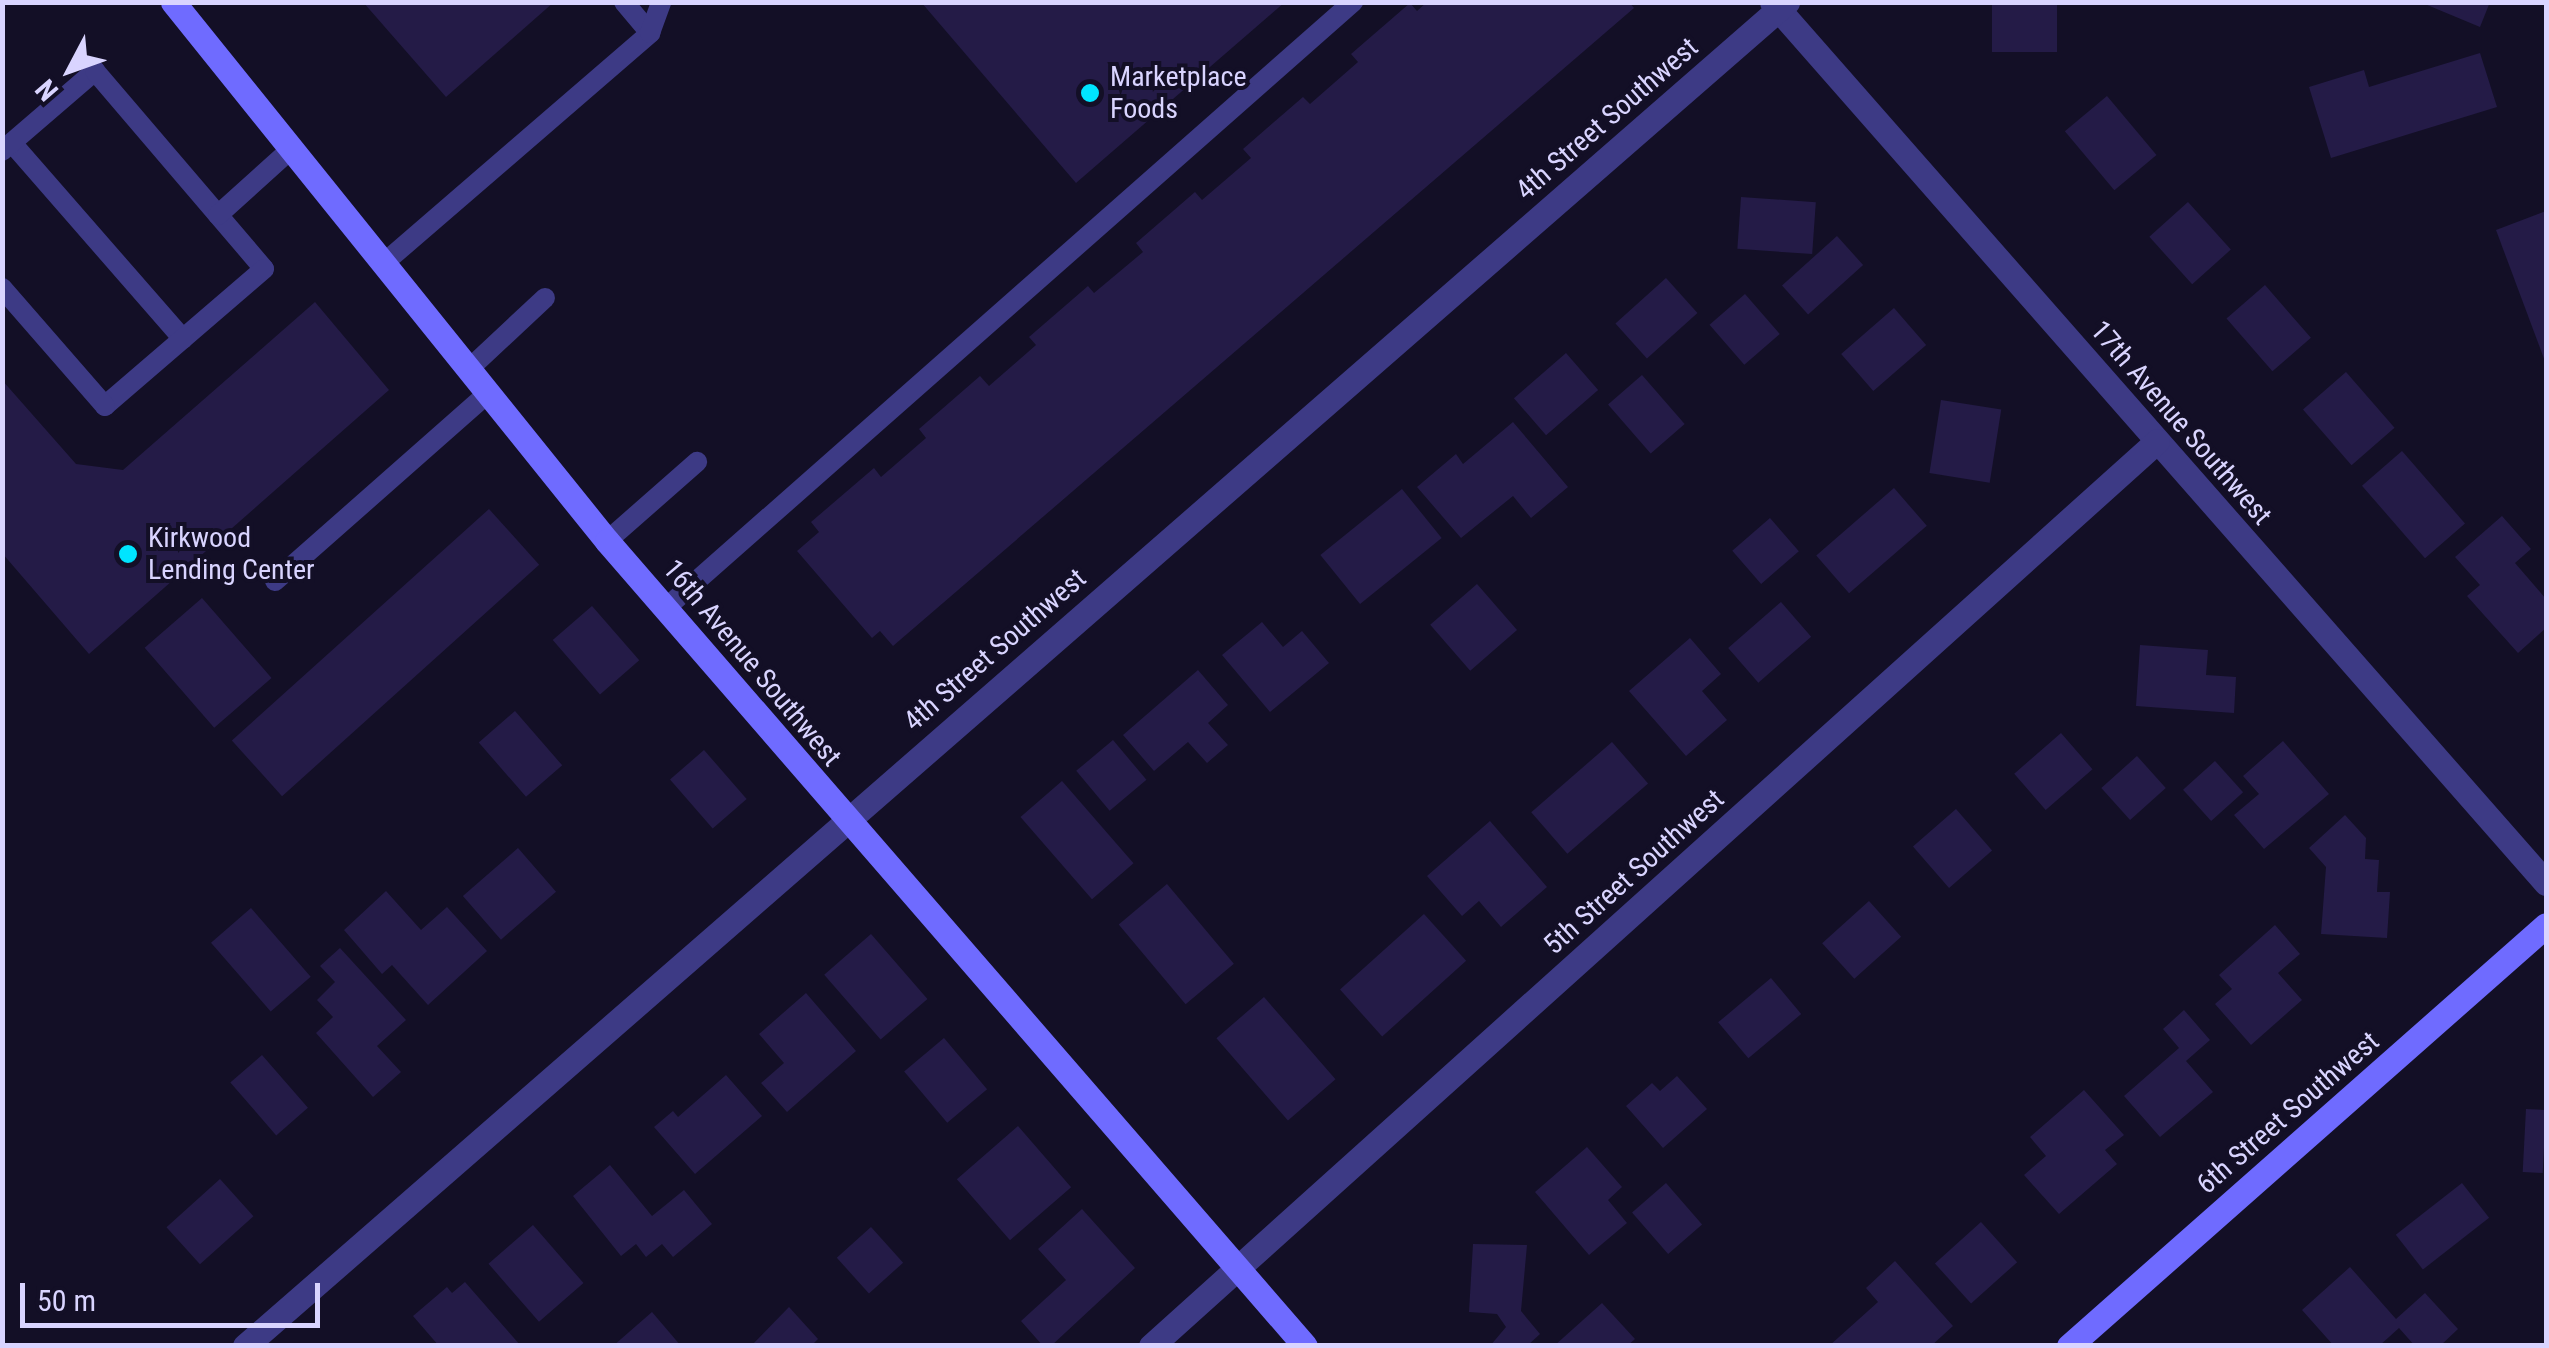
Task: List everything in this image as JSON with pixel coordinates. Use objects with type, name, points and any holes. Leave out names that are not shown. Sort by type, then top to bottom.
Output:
[{"type":"street","name":"16th Avenue Southwest","points":[[173,2],[607,541],[1305,1346]]},
{"type":"street","name":"17th Avenue Southwest","points":[[1779,5],[2546,883]]},
{"type":"street","name":"4th Street Southwest","points":[[246,1346],[1779,5]]},
{"type":"street","name":"5th Street Southwest","points":[[1151,1346],[2157,442]]},
{"type":"street","name":"6th Street Southwest","points":[[2069,1346],[2546,925]]},
{"type":"lane","points":[[624,2],[650,33]]},
{"type":"lane","points":[[384,264],[650,33],[661,2]]},
{"type":"lane","points":[[667,607],[1352,2]]},
{"type":"lane","points":[[2,288],[105,406],[183,339],[264,269],[95,72],[7,147],[183,339]]},
{"type":"lane","points":[[218,215],[291,149]]},
{"type":"lane","points":[[468,369],[546,298]]},
{"type":"lane","points":[[275,581],[488,394]]},
{"type":"lane","points":[[607,541],[697,462]]},
{"type":"building","points":[[363,2],[554,2],[446,97]]},
{"type":"building","name":"Marketplace Foods","points":[[921,2],[1285,2],[1076,183]]},
{"type":"building","points":[[1427,2],[1629,2],[1634,8],[893,646],[880,631],[872,638],[797,551],[819,532],[811,522],[874,468],[881,477],[926,438],[919,429],[980,376],[989,386],[1036,345],[1029,337],[1088,286],[1094,293],[1143,252],[1136,243],[1195,192],[1202,200],[1251,158],[1243,149],[1303,97],[1310,104],[1358,62],[1351,54],[1410,3],[1417,11]]},
{"type":"building","points":[[1992,2],[2057,2],[2057,52],[1992,52]]},
{"type":"building","points":[[2420,2],[2490,2],[2480,27]]},
{"type":"building","points":[[2480,53],[2497,107],[2331,158],[2309,87],[2364,70],[2369,87]]},
{"type":"building","points":[[2107,96],[2156,155],[2114,190],[2065,131]]},
{"type":"building","points":[[1741,197],[1816,202],[1812,254],[1737,249]]},
{"type":"building","points":[[2188,202],[2231,250],[2192,284],[2149,237]]},
{"type":"building","points":[[2546,211],[2546,364],[2496,230]]},
{"type":"building","points":[[1837,236],[1863,265],[1808,314],[1782,286]]},
{"type":"building","points":[[1666,278],[1697,313],[1647,358],[1615,324]]},
{"type":"building","points":[[2265,285],[2311,338],[2272,371],[2227,318]]},
{"type":"building","points":[[1745,294],[1780,334],[1744,365],[1710,325]]},
{"type":"building","points":[[315,302],[389,390],[89,654],[2,553],[2,380],[76,464],[123,470]]},
{"type":"building","points":[[1894,308],[1926,345],[1873,391],[1841,354]]},
{"type":"building","points":[[1566,353],[1598,390],[1546,435],[1514,398]]},
{"type":"building","points":[[2346,372],[2395,428],[2352,465],[2303,409]]},
{"type":"building","points":[[1642,375],[1685,424],[1651,454],[1608,405]]},
{"type":"building","points":[[1941,400],[2001,410],[1990,483],[1929,473]]},
{"type":"building","points":[[1513,422],[1568,487],[1531,518],[1513,496],[1461,538],[1417,487],[1456,454],[1463,464]]},
{"type":"building","points":[[2402,451],[2465,523],[2425,558],[2362,486]]},
{"type":"building","points":[[1894,488],[1927,526],[1849,593],[1816,556]]},
{"type":"building","points":[[1402,489],[1442,538],[1360,604],[1320,555]]},
{"type":"building","points":[[489,509],[539,565],[282,796],[232,741]]},
{"type":"building","points":[[2502,516],[2531,549],[2515,563],[2546,599],[2546,628],[2518,653],[2467,596],[2480,585],[2455,557]]},
{"type":"building","points":[[1770,518],[1799,551],[1761,584],[1732,551]]},
{"type":"building","points":[[1477,584],[1517,630],[1470,671],[1430,625]]},
{"type":"building","points":[[202,598],[272,678],[214,728],[145,648]]},
{"type":"building","points":[[1781,602],[1811,637],[1758,683],[1728,648]]},
{"type":"building","points":[[592,606],[639,660],[600,694],[553,640]]},
{"type":"building","points":[[1262,622],[1283,647],[1302,631],[1329,663],[1270,712],[1222,655]]},
{"type":"building","points":[[1690,638],[1721,674],[1702,691],[1727,720],[1686,756],[1629,691]]},
{"type":"building","points":[[2140,645],[2208,650],[2206,675],[2236,677],[2234,713],[2136,706]]},
{"type":"building","points":[[1198,670],[1228,705],[1208,723],[1228,745],[1207,763],[1188,742],[1154,771],[1123,735]]},
{"type":"building","points":[[515,711],[562,765],[526,797],[479,742]]},
{"type":"building","points":[[2061,733],[2092,769],[2046,810],[2014,774]]},
{"type":"building","points":[[1113,740],[1146,780],[1110,811],[1076,771]]},
{"type":"building","points":[[2283,741],[2329,794],[2264,849],[2234,815],[2259,794],[2243,776]]},
{"type":"building","points":[[1612,742],[1648,784],[1567,854],[1531,812]]},
{"type":"building","points":[[704,750],[747,799],[713,829],[670,780]]},
{"type":"building","points":[[2137,756],[2166,788],[2130,820],[2101,788]]},
{"type":"building","points":[[2215,761],[2243,792],[2211,821],[2183,790]]},
{"type":"building","points":[[1062,781],[1134,863],[1092,899],[1020,817]]},
{"type":"building","points":[[1956,809],[1992,851],[1949,888],[1913,846]]},
{"type":"building","points":[[2345,815],[2366,838],[2365,859],[2379,860],[2377,892],[2390,892],[2387,938],[2321,934],[2326,867],[2309,848]]},
{"type":"building","points":[[1490,821],[1547,887],[1501,927],[1479,901],[1462,916],[1427,876]]},
{"type":"building","points":[[518,848],[556,892],[501,940],[463,896]]},
{"type":"building","points":[[1167,884],[1234,964],[1186,1004],[1119,924]]},
{"type":"building","points":[[386,891],[421,930],[447,907],[487,951],[428,1005],[392,965],[382,974],[344,930]]},
{"type":"building","points":[[1869,901],[1901,937],[1854,979],[1822,943]]},
{"type":"building","points":[[251,908],[311,977],[271,1011],[211,943]]},
{"type":"building","points":[[1424,914],[1466,961],[1382,1036],[1340,990]]},
{"type":"building","points":[[2275,925],[2300,954],[2278,973],[2302,1000],[2251,1045],[2215,1004],[2232,989],[2219,975]]},
{"type":"building","points":[[871,934],[927,999],[881,1040],[824,975]]},
{"type":"building","points":[[340,948],[406,1020],[377,1046],[401,1072],[373,1097],[316,1033],[333,1017],[317,1000],[335,982],[320,966]]},
{"type":"building","points":[[1771,978],[1801,1014],[1748,1058],[1718,1022]]},
{"type":"building","points":[[806,993],[856,1051],[787,1112],[761,1083],[784,1063],[759,1034]]},
{"type":"building","points":[[1264,997],[1336,1079],[1288,1121],[1216,1038]]},
{"type":"building","points":[[2184,1010],[2210,1040],[2186,1061],[2213,1092],[2160,1137],[2124,1096],[2179,1048],[2163,1029]]},
{"type":"building","points":[[944,1038],[987,1089],[947,1123],[904,1071]]},
{"type":"building","points":[[262,1055],[308,1108],[276,1135],[230,1083]]},
{"type":"building","points":[[726,1075],[762,1116],[695,1174],[654,1127],[673,1111],[678,1117]]},
{"type":"building","points":[[1677,1076],[1707,1109],[1663,1148],[1626,1106],[1652,1083],[1660,1091]]},
{"type":"building","points":[[2084,1090],[2124,1135],[2105,1150],[2117,1164],[2059,1214],[2024,1175],[2046,1156],[2030,1137]]},
{"type":"building","points":[[2526,1109],[2546,1110],[2543,1173],[2523,1172]]},
{"type":"building","points":[[1018,1126],[1071,1187],[1010,1240],[957,1179]]},
{"type":"building","points":[[1587,1147],[1622,1187],[1608,1200],[1627,1223],[1589,1255],[1535,1192]]},
{"type":"building","points":[[610,1165],[652,1216],[684,1190],[712,1224],[673,1257],[662,1244],[646,1257],[636,1244],[621,1256],[573,1196]]},
{"type":"building","points":[[220,1179],[253,1216],[200,1264],[166,1227]]},
{"type":"building","points":[[1666,1183],[1702,1225],[1668,1254],[1632,1213]]},
{"type":"building","points":[[2462,1183],[2489,1218],[2423,1269],[2396,1235]]},
{"type":"building","points":[[1082,1209],[1135,1268],[1051,1346],[1043,1346],[1021,1321],[1066,1280],[1038,1249]]},
{"type":"building","points":[[1981,1222],[2017,1262],[1971,1304],[1935,1263]]},
{"type":"building","points":[[533,1225],[584,1283],[539,1322],[488,1264]]},
{"type":"building","points":[[871,1227],[903,1263],[869,1293],[837,1258]]},
{"type":"building","points":[[1473,1244],[1527,1245],[1521,1311],[1540,1334],[1527,1346],[1490,1346],[1506,1327],[1497,1314],[1469,1312]]},
{"type":"building","points":[[1895,1261],[1953,1326],[1931,1346],[1829,1346],[1878,1302],[1866,1288]]},
{"type":"building","points":[[2350,1267],[2396,1319],[2425,1293],[2458,1329],[2440,1346],[2415,1346],[2399,1328],[2379,1346],[2334,1346],[2302,1310]]},
{"type":"building","points":[[465,1282],[521,1346],[439,1346],[413,1316],[447,1287],[452,1293]]},
{"type":"building","points":[[1602,1303],[1635,1339],[1627,1346],[1554,1346]]},
{"type":"building","points":[[789,1307],[818,1339],[811,1346],[751,1346]]},
{"type":"building","points":[[652,1312],[681,1346],[613,1346]]},
{"type":"place","name":"Marketplace Foods","points":[[1090,93]]},
{"type":"place","name":"Kirkwood Lending Center","points":[[128,554]]}]
